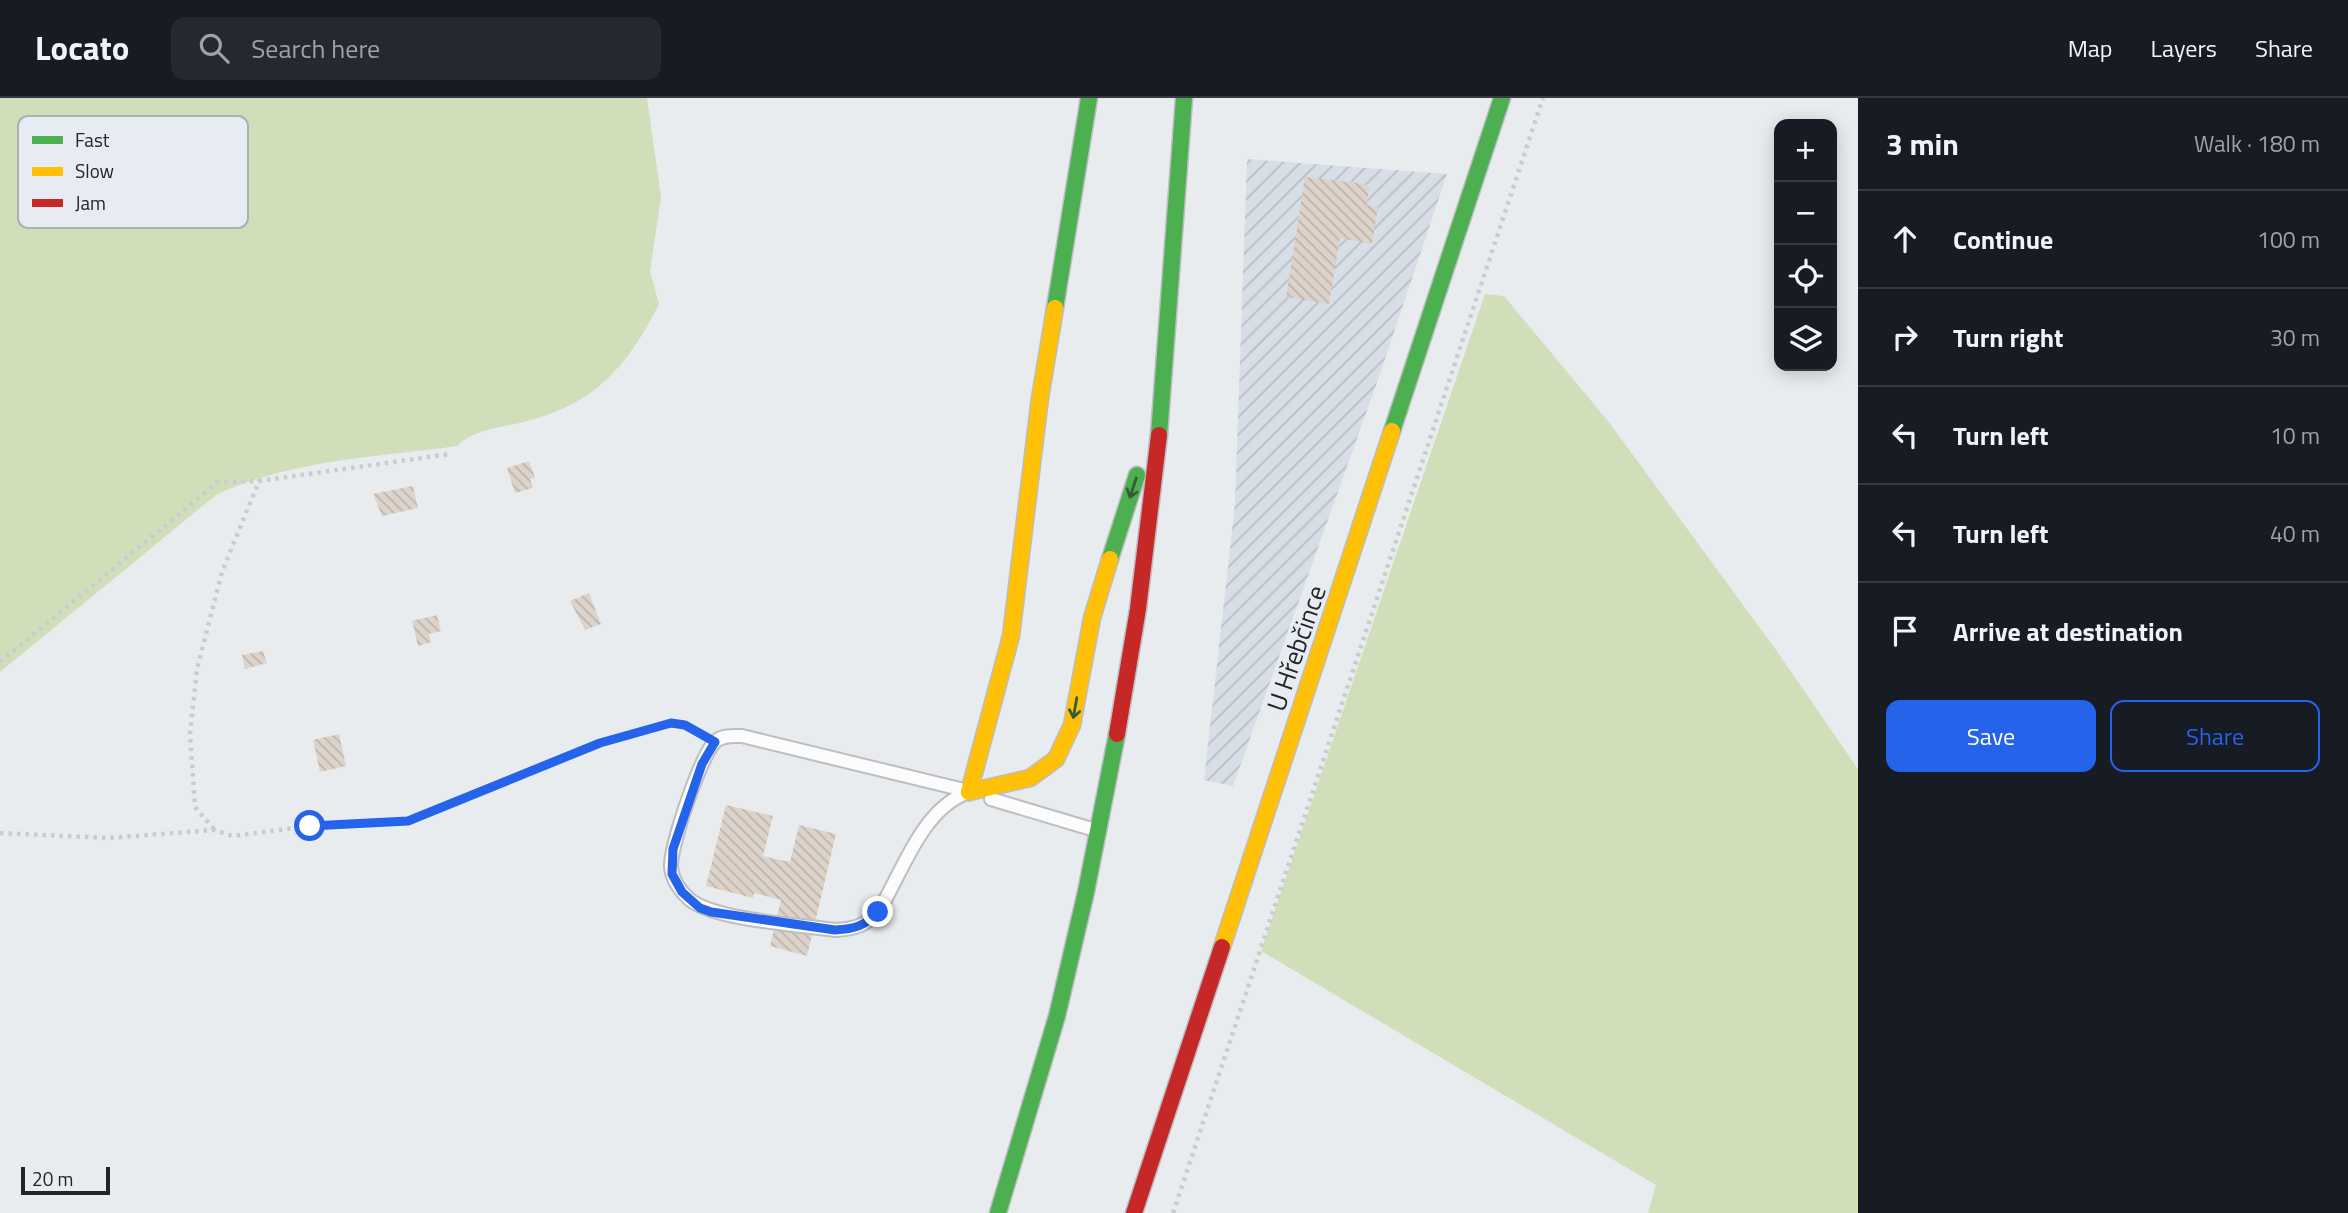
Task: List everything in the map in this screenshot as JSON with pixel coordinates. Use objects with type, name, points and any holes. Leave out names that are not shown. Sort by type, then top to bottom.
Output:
[{"type":"street","points":[[1089,98],[1040,398],[1011,636],[969,792],[1030,778],[1056,759],[1072,725],[1092,618],[1161,400]]},
{"type":"street","points":[[998,1213],[1057,1017],[1098,831],[1127,679],[1152,501],[1184,98]]},
{"type":"street","name":"U Hřebčince","points":[[1133,1213],[1502,98]]},
{"type":"lane","points":[[969,792],[953,798],[935,813],[883,904],[868,923],[852,929],[835,930],[711,912],[700,908],[682,892],[671,864],[702,764],[715,742],[723,737],[742,736],[969,792],[1098,831]]},
{"type":"path","points":[[1172,1213],[1543,98]]},
{"type":"path","points":[[0,662],[218,482],[259,481],[450,454]]},
{"type":"path","points":[[215,830],[195,807],[190,734],[197,669],[222,572],[259,481]]},
{"type":"path","points":[[0,834],[108,838],[215,830],[233,836],[310,826],[408,821],[600,743],[671,723],[685,725],[715,742]]},
{"type":"shaded area","points":[[1247,159],[1447,174],[1380,374],[1233,786],[1204,780],[1235,504]]},
{"type":"green space","points":[[0,98],[647,98],[661,197],[650,271],[659,304],[635,345],[608,379],[573,404],[527,421],[472,435],[457,446],[304,467],[244,483],[216,495],[0,672]]},
{"type":"green space","points":[[1485,294],[1504,296],[1608,421],[1774,647],[1858,769],[1858,1213],[1648,1213],[1656,1185],[1261,951]]},
{"type":"building","points":[[1305,177],[1365,184],[1369,188],[1367,205],[1378,207],[1372,244],[1340,238],[1329,304],[1286,297]]},
{"type":"building","points":[[529,461],[535,478],[530,479],[533,488],[515,493],[507,468]]},
{"type":"building","points":[[413,486],[418,508],[382,516],[373,494]]},
{"type":"building","points":[[589,593],[601,624],[585,630],[570,601]]},
{"type":"building","points":[[437,615],[441,631],[429,634],[431,642],[418,646],[412,621]]},
{"type":"building","points":[[263,651],[267,663],[245,669],[242,655]]},
{"type":"building","points":[[339,734],[346,766],[320,772],[313,740]]},
{"type":"building","points":[[726,805],[773,816],[763,856],[790,862],[799,825],[836,834],[807,956],[770,946],[781,900],[754,893],[753,898],[706,886]]},
{"type":"traffic: fast","points":[[1055,308],[1089,98]]},
{"type":"traffic: fast","points":[[1159,435],[1184,98]]},
{"type":"traffic: fast","points":[[1392,431],[1502,98]]},
{"type":"traffic: fast","points":[[1110,559],[1137,475]]},
{"type":"traffic: fast","points":[[998,1213],[1057,1016],[1086,892],[1117,734]]},
{"type":"traffic: slow","points":[[969,792],[1011,636],[1040,398],[1055,308]]},
{"type":"traffic: slow","points":[[1222,947],[1392,431]]},
{"type":"traffic: slow","points":[[969,792],[1030,778],[1056,759],[1072,725],[1092,618],[1110,559]]},
{"type":"traffic: jam","points":[[1117,734],[1138,609],[1159,435]]},
{"type":"traffic: jam","points":[[1134,1213],[1222,947]]},
{"type":"route","points":[[310,826],[408,821],[600,743],[671,723],[685,725],[715,742],[702,764],[673,849],[672,874],[690,900],[711,912],[835,930],[852,929],[868,923],[878,912]]}]
